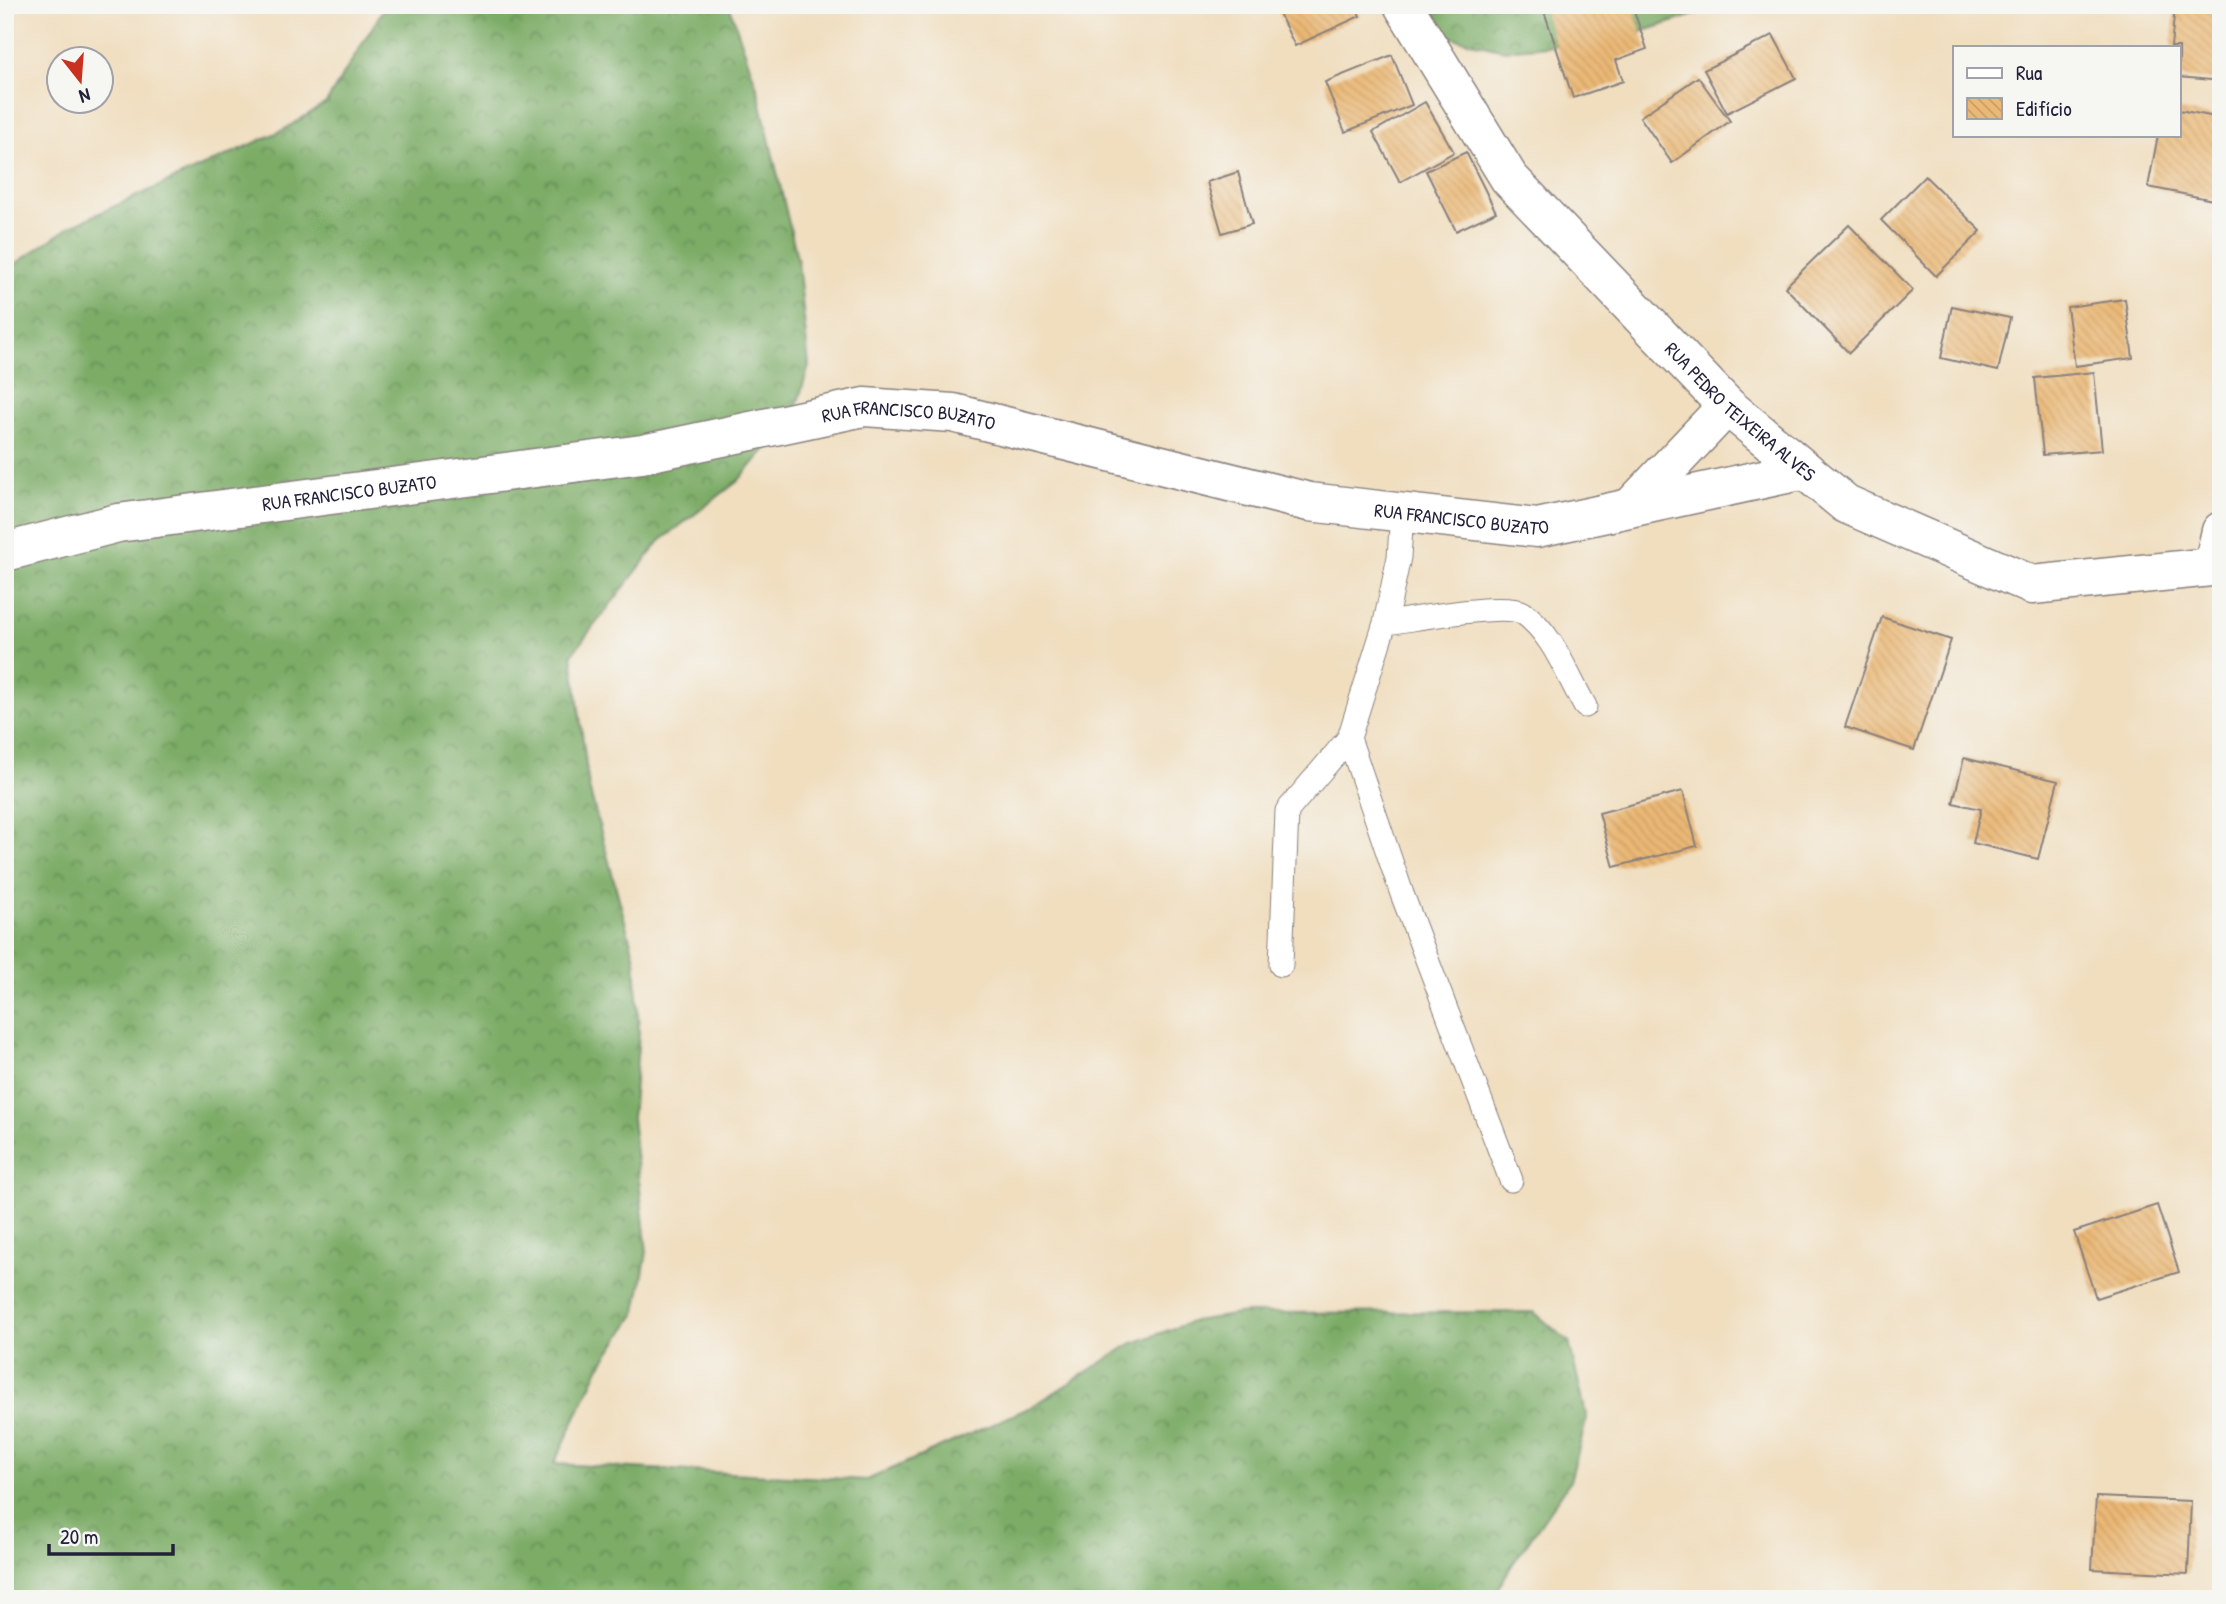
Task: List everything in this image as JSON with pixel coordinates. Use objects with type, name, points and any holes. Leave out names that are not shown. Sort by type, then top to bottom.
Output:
[{"type":"street","name":"RUA PEDRO TEIXEIRA ALVES","points":[[1403,5],[1509,178],[1727,406],[1846,504],[2032,584],[2218,554]]},
{"type":"street","points":[[1631,508],[1727,406]]},
{"type":"street","name":"RUA FRANCISCO BUZATO","points":[[5,552],[118,523],[642,454],[864,407],[953,413],[1309,502],[1537,528],[1805,470]]},
{"type":"lane","points":[[1281,965],[1287,811],[1349,738],[1385,623],[1399,557],[1402,513]]},
{"type":"lane","points":[[1385,623],[1483,610],[1520,611],[1541,629],[1585,706]]},
{"type":"lane","points":[[1349,738],[1402,894],[1511,1180]]},
{"type":"green space","points":[[386,5],[729,5],[757,87],[798,262],[809,366],[793,418],[738,481],[660,541],[572,654],[589,788],[635,958],[639,1033],[632,1118],[647,1252],[636,1313],[599,1368],[554,1464],[867,1480],[1033,1406],[1131,1344],[1194,1321],[1245,1313],[1534,1312],[1569,1342],[1587,1418],[1570,1481],[1508,1571],[1493,1599],[5,1599],[5,271],[71,226],[283,130],[326,103]]},
{"type":"green space","points":[[1380,5],[1725,5],[1619,39],[1504,50],[1430,32]]},
{"type":"building","points":[[1275,5],[1355,5],[1360,16],[1295,46]]},
{"type":"building","points":[[1542,5],[1632,5],[1647,49],[1616,60],[1623,81],[1573,98]]},
{"type":"building","points":[[2175,6],[2221,10],[2221,81],[2180,77],[2180,46],[2171,46]]},
{"type":"building","points":[[1773,35],[1796,78],[1727,113],[1704,70]]},
{"type":"building","points":[[1392,55],[1412,105],[1345,132],[1325,82]]},
{"type":"building","points":[[1698,77],[1730,121],[1672,163],[1640,117]]},
{"type":"building","points":[[1425,102],[1454,152],[1400,182],[1373,132]]},
{"type":"building","points":[[2180,110],[2221,118],[2221,184],[2218,201],[2148,187],[2158,136],[2180,136]]},
{"type":"building","points":[[1466,152],[1496,212],[1456,231],[1426,171]]},
{"type":"building","points":[[1238,172],[1252,224],[1222,233],[1207,182]]},
{"type":"building","points":[[1925,176],[1981,231],[1936,276],[1881,220]]},
{"type":"building","points":[[1849,225],[1913,290],[1849,353],[1785,287]]},
{"type":"building","points":[[2125,299],[2133,358],[2075,366],[2067,307]]},
{"type":"building","points":[[1952,306],[2010,318],[1998,371],[1941,358]]},
{"type":"building","points":[[2094,372],[2102,450],[2043,455],[2035,378]]},
{"type":"building","points":[[1882,617],[1951,640],[1914,750],[1845,727]]},
{"type":"building","points":[[1964,758],[2058,781],[2038,859],[1973,843],[1981,809],[1953,803]]},
{"type":"building","points":[[1683,791],[1697,846],[1614,867],[1599,813]]},
{"type":"building","points":[[2157,1205],[2179,1272],[2096,1298],[2074,1232]]},
{"type":"building","points":[[2096,1497],[2191,1501],[2188,1574],[2092,1569]]}]
